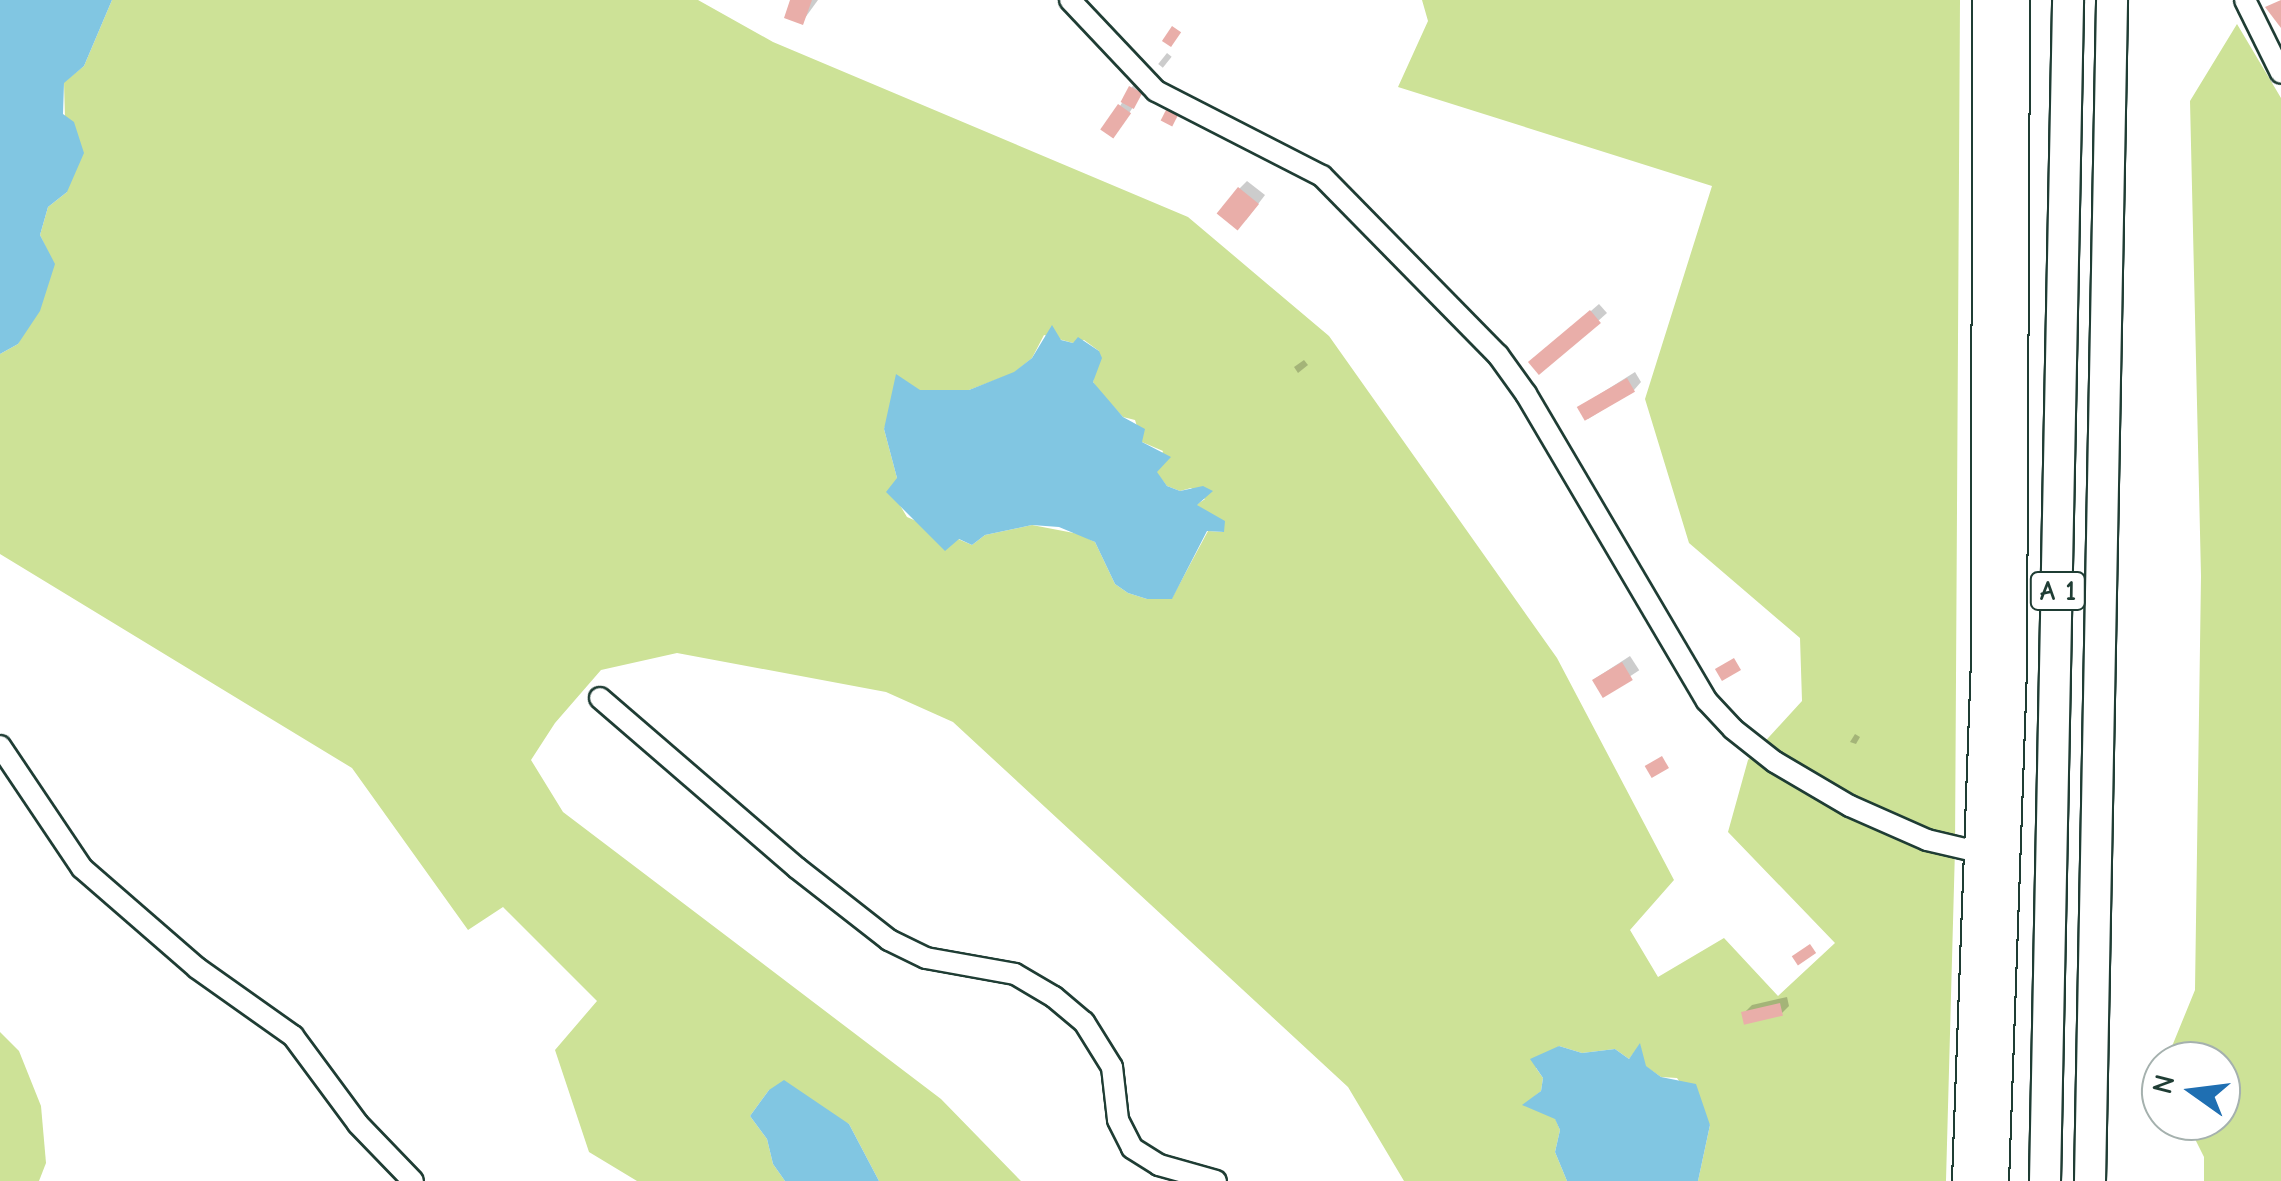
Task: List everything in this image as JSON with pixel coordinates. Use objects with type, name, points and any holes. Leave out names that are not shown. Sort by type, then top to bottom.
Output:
[{"type":"highway","points":[[1968,1181],[1987,661],[1988,0]]},
{"type":"highway","points":[[1993,1181],[2011,668],[2014,0]]},
{"type":"highway","name":"A 1","points":[[2045,1181],[2068,0]]},
{"type":"highway","name":"A 1","points":[[2090,1181],[2112,0]]},
{"type":"street","points":[[1070,0],[1156,90],[1322,176],[1498,355],[1526,394],[1707,701],[1733,729],[1775,762],[1850,806],[1927,840],[1978,852]]},
{"type":"street","points":[[2245,0],[2281,73]]},
{"type":"street","points":[[600,698],[797,868],[889,940],[926,958],[1015,974],[1054,997],[1084,1022],[1112,1066],[1118,1120],[1132,1148],[1159,1165],[1216,1181]]},
{"type":"street","points":[[0,746],[82,868],[184,957],[292,1036],[358,1124],[413,1181]]},
{"type":"green space","points":[[112,0],[698,0],[773,42],[1188,217],[1329,336],[1557,658],[1674,880],[1630,930],[1658,977],[1724,938],[1778,996],[1835,943],[1728,832],[1748,760],[1802,701],[1800,638],[1689,543],[1645,399],[1712,186],[1398,87],[1428,21],[1422,0],[1960,0],[1955,849],[1946,1181],[1698,1181],[1710,1125],[1677,1078],[1661,1077],[1645,1066],[1640,1045],[1629,1059],[1615,1049],[1582,1053],[1559,1046],[1536,1068],[1543,1078],[1541,1091],[1524,1105],[1555,1118],[1560,1130],[1555,1152],[1567,1181],[1404,1181],[1348,1087],[953,722],[886,692],[677,653],[601,670],[555,723],[531,760],[563,812],[941,1099],[1021,1181],[879,1181],[849,1124],[769,1090],[750,1116],[767,1139],[773,1164],[785,1181],[637,1181],[589,1152],[555,1050],[597,1001],[503,907],[468,930],[352,768],[0,554],[0,354],[18,344],[54,264],[40,235],[48,207],[67,192],[64,82],[84,66]],"holes":[[[1044,335],[1073,343],[1084,340],[1099,351],[1093,382],[1099,391],[1123,417],[1135,420],[1142,442],[1163,451],[1156,472],[1167,486],[1180,491],[1191,488],[1205,499],[1196,505],[1214,516],[1223,532],[1208,531],[1172,598],[1147,599],[1128,593],[1115,584],[1095,542],[1079,534],[1032,525],[985,535],[972,545],[907,517],[895,497],[897,478],[884,429],[890,413],[920,390],[969,390],[1014,373],[1032,358]]]},
{"type":"green space","points":[[2237,24],[2281,98],[2281,1181],[2204,1181],[2204,1157],[2196,1141],[2241,1141],[2241,1041],[2174,1041],[2195,990],[2201,576],[2190,101]]},
{"type":"green space","points":[[0,1032],[19,1051],[41,1106],[46,1163],[39,1181],[0,1181]]},
{"type":"water","points":[[0,0],[112,0],[84,66],[64,83],[63,114],[74,122],[84,153],[67,192],[48,207],[40,235],[55,264],[40,311],[18,344],[0,354]]},
{"type":"water","points":[[1052,325],[1061,340],[1073,343],[1078,337],[1099,351],[1102,358],[1093,382],[1123,417],[1145,429],[1142,442],[1171,457],[1157,472],[1167,486],[1180,491],[1203,486],[1213,491],[1197,505],[1225,521],[1224,532],[1207,531],[1172,599],[1147,599],[1128,593],[1115,584],[1095,542],[1059,527],[1032,525],[985,535],[972,545],[959,539],[945,551],[886,492],[897,478],[884,429],[896,374],[920,390],[969,390],[1014,372],[1032,358]]},
{"type":"water","points":[[1640,1043],[1646,1066],[1661,1077],[1696,1084],[1710,1125],[1698,1181],[1567,1181],[1555,1152],[1560,1130],[1555,1119],[1522,1105],[1541,1091],[1543,1078],[1530,1059],[1559,1046],[1582,1053],[1615,1049],[1629,1059]]},
{"type":"water","points":[[784,1080],[849,1124],[879,1181],[785,1181],[773,1164],[767,1139],[750,1116],[769,1090]]},
{"type":"building","points":[[790,0],[812,0],[803,25],[784,18]]},
{"type":"building","points":[[2281,0],[2281,28],[2265,7]]},
{"type":"building","points":[[1172,26],[1181,32],[1171,47],[1162,41]]},
{"type":"building","points":[[1129,86],[1142,93],[1134,109],[1121,102]]},
{"type":"building","points":[[1118,104],[1131,113],[1113,139],[1100,129]]},
{"type":"building","points":[[1167,108],[1179,114],[1172,126],[1161,120]]},
{"type":"building","points":[[1238,187],[1259,204],[1238,230],[1217,213]]},
{"type":"building","points":[[1590,310],[1601,323],[1539,375],[1528,362]]},
{"type":"building","points":[[1627,378],[1635,392],[1585,421],[1577,407]]},
{"type":"building","points":[[1734,658],[1741,670],[1722,681],[1715,669]]},
{"type":"building","points":[[1622,662],[1633,680],[1603,698],[1592,680]]},
{"type":"building","points":[[1662,756],[1669,768],[1652,778],[1645,766]]},
{"type":"building","points":[[1810,944],[1816,953],[1798,965],[1792,956]]},
{"type":"building","points":[[1780,1003],[1783,1016],[1744,1025],[1741,1012]]}]
